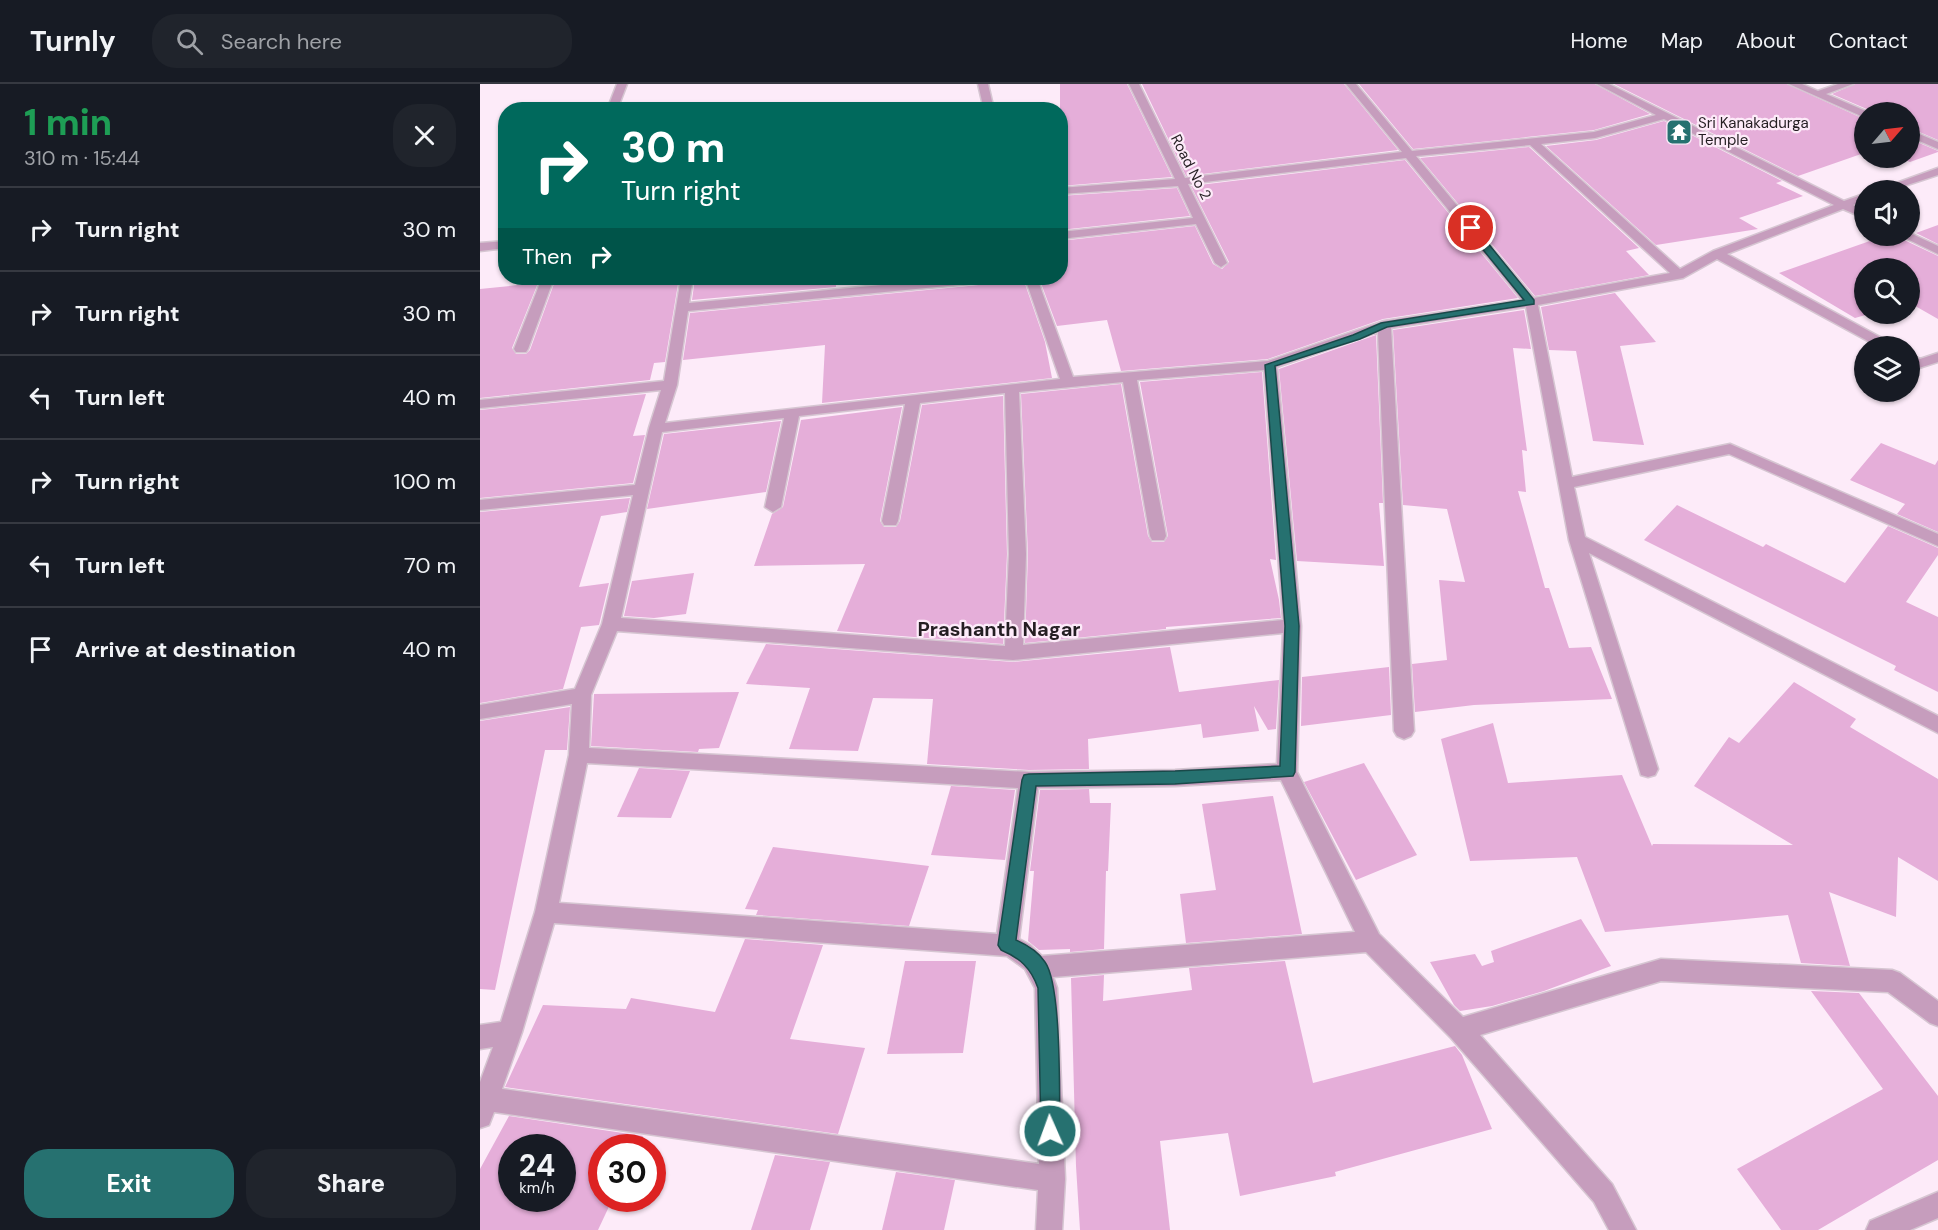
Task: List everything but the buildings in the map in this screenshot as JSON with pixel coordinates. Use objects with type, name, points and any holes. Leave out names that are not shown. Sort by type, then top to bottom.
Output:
[{"type":"street","points":[[615,102],[622,84]]},
{"type":"street","points":[[983,84],[987,102]]},
{"type":"street","name":"Road No 2","points":[[1134,84],[1221,263]]},
{"type":"street","points":[[1351,84],[1531,302],[1568,483],[1577,540],[1648,769]]},
{"type":"street","points":[[1602,84],[1854,210]]},
{"type":"street","points":[[1794,84],[1854,110]]},
{"type":"street","points":[[1818,94],[1848,84]]},
{"type":"street","points":[[1068,190],[1181,182],[1410,154],[1595,135],[1666,116]]},
{"type":"street","points":[[1920,138],[1938,146]]},
{"type":"street","points":[[1533,142],[1679,275]]},
{"type":"street","points":[[1912,180],[1938,171]]},
{"type":"street","points":[[656,428],[1068,382],[1270,365],[1356,337],[1384,325],[1531,302],[1679,275],[1717,254],[1854,201]]},
{"type":"street","points":[[1068,235],[1202,220]]},
{"type":"street","points":[[1920,242],[1938,250]]},
{"type":"street","points":[[480,247],[498,245]]},
{"type":"street","points":[[1717,254],[1868,336]]},
{"type":"street","points":[[521,350],[545,285]]},
{"type":"street","points":[[686,285],[670,385],[656,428],[611,624],[582,695],[579,755],[546,912],[510,1032],[484,1108],[1052,1179]]},
{"type":"street","points":[[682,308],[917,285]]},
{"type":"street","points":[[1033,285],[1068,382]]},
{"type":"street","points":[[1384,325],[1404,732]]},
{"type":"street","points":[[1920,364],[1938,357]]},
{"type":"street","points":[[1270,365],[1292,626],[1287,772],[1371,941],[1459,1030],[1603,1193],[1623,1230]]},
{"type":"street","points":[[1129,376],[1158,536]]},
{"type":"street","points":[[480,404],[670,385]]},
{"type":"street","points":[[1012,388],[1018,537],[1018,598],[1013,653]]},
{"type":"street","points":[[890,521],[913,400]]},
{"type":"street","points":[[773,507],[792,413]]},
{"type":"street","points":[[1568,483],[1730,449],[1938,540]]},
{"type":"street","points":[[480,505],[642,489]]},
{"type":"street","points":[[1577,540],[1938,725]]},
{"type":"street","points":[[611,624],[1013,653],[1168,640],[1292,626]]},
{"type":"street","points":[[480,712],[582,695]]},
{"type":"street","points":[[579,755],[1029,780],[1175,778],[1287,772]]},
{"type":"street","points":[[1007,945],[1029,780]]},
{"type":"street","points":[[546,912],[1007,945],[1023,951],[1039,968],[1046,988],[1052,1179],[1049,1230]]},
{"type":"street","points":[[1039,968],[1371,941]]},
{"type":"street","points":[[1459,1030],[1661,970],[1892,981],[1938,1015]]},
{"type":"street","points":[[480,1037],[510,1032]]},
{"type":"street","points":[[1879,1230],[1938,1205]]},
{"type":"place","name":"Sri Kanakadurga Temple","points":[[1679,132]]},
{"type":"district","name":"Prashanth Nagar","points":[[999,629]]},
{"type":"route","points":[[1050,1131],[1046,988],[1039,968],[1023,951],[1007,945],[1029,780],[1175,778],[1287,772],[1292,626],[1270,365],[1356,337],[1384,325],[1531,302],[1471,228]]}]
